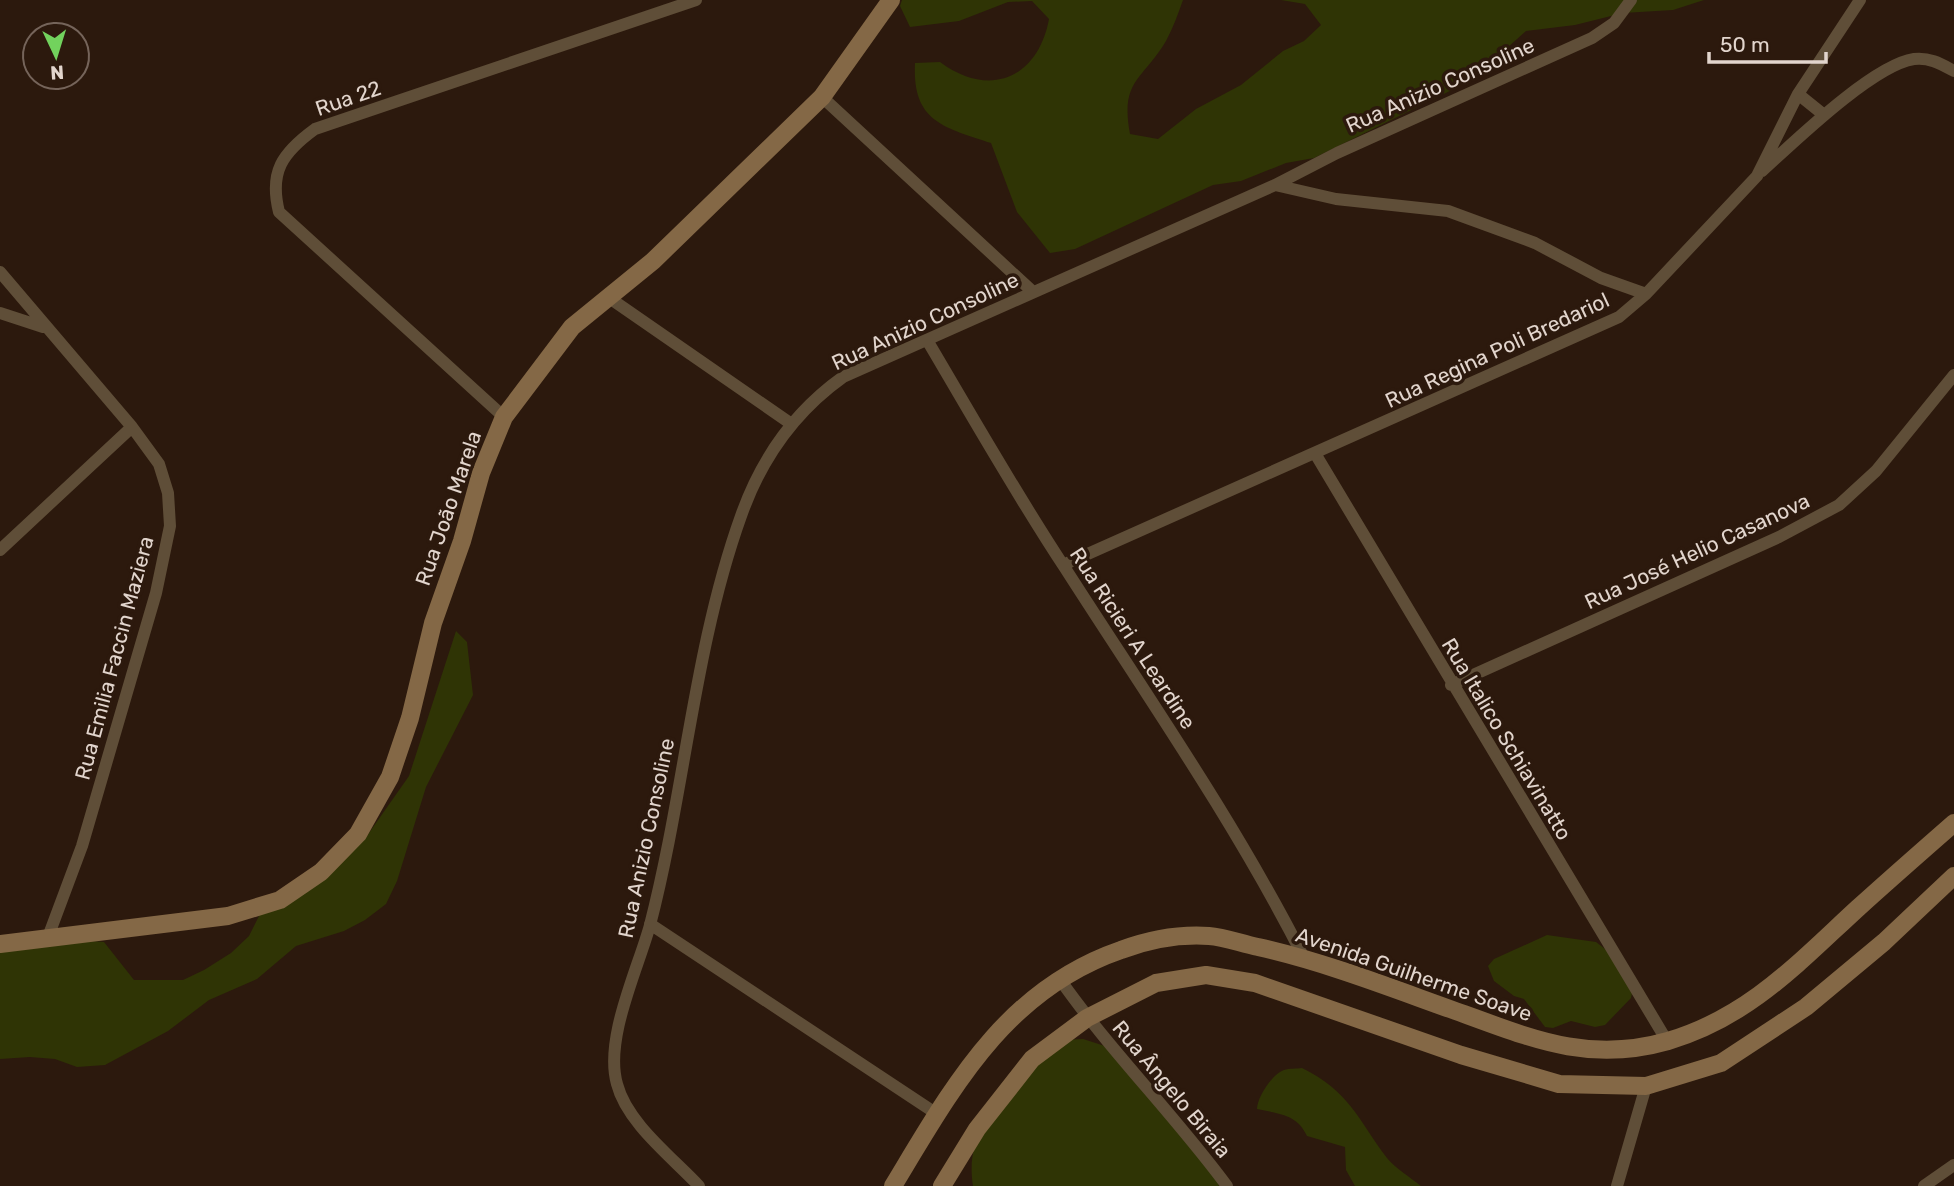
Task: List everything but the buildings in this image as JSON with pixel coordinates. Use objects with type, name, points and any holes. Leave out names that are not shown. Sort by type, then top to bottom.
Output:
[{"type":"street","name":"Rua 22","points":[[504,417],[279,212],[273,189],[280,166],[295,144],[314,129],[696,0]]},
{"type":"street","name":"Rua João Marela","points":[[0,944],[228,916],[280,900],[321,872],[358,834],[390,776],[410,718],[433,623],[462,541],[481,473],[504,417],[572,327],[653,261],[733,187],[822,97],[891,0]]},
{"type":"street","name":"Rua Anizio Consoline","points":[[699,1186],[628,1112],[616,1082],[615,1051],[650,924],[718,597],[741,515],[767,458],[790,423],[816,397],[843,377],[1275,185],[1337,153],[1592,38],[1614,23],[1631,0]]},
{"type":"street","name":"Rua Regina Poli Bredariol","points":[[1063,565],[1316,455],[1609,322],[1646,293],[1757,176],[1798,94],[1860,0]]},
{"type":"street","points":[[1757,176],[1824,115],[1894,65],[1915,59],[1936,61],[1954,71]]},
{"type":"street","points":[[1798,94],[1824,115]]},
{"type":"street","points":[[822,97],[1032,291]]},
{"type":"street","points":[[1275,185],[1336,199],[1448,211],[1535,243],[1601,278],[1646,293]]},
{"type":"street","name":"Rua Emilia Faccin Maziera","points":[[0,272],[132,427],[159,464],[167,493],[170,526],[156,593],[82,846],[48,937]]},
{"type":"street","points":[[608,297],[790,423]]},
{"type":"street","points":[[0,313],[47,328]]},
{"type":"street","name":"Rua Ricieri A Leardine","points":[[927,341],[1063,565],[1181,747],[1273,896],[1304,957]]},
{"type":"street","name":"Rua José Helio Casanova","points":[[1451,685],[1779,537],[1839,505],[1876,471],[1954,375]]},
{"type":"street","points":[[0,550],[132,427]]},
{"type":"street","name":"Rua Italico Schiavinatto","points":[[1316,455],[1451,685],[1667,1041]]},
{"type":"street","name":"Avenida Guilherme Soave","points":[[893,1186],[937,1114],[985,1047],[1017,1010],[1059,978],[1092,960],[1148,940],[1209,936],[1304,957],[1557,1046],[1613,1050],[1667,1041],[1724,1020],[1768,992],[1954,824]]},
{"type":"street","points":[[942,1186],[977,1129],[1032,1059],[1087,1018],[1156,983],[1206,975],[1255,983],[1461,1055],[1559,1084],[1646,1086],[1721,1063],[1806,1007],[1884,942],[1954,876]]},
{"type":"street","points":[[650,924],[937,1114]]},
{"type":"street","name":"Rua Ângelo Biraia","points":[[1059,978],[1087,1018],[1166,1107],[1227,1186]]},
{"type":"street","points":[[1618,1186],[1646,1086]]},
{"type":"street","points":[[1924,1186],[1954,1165]]},
{"type":"green space","points":[[902,0],[1183,0],[1166,41],[1135,82],[1128,102],[1130,134],[1158,139],[1196,109],[1241,85],[1283,51],[1304,41],[1321,25],[1305,4],[1281,0],[1704,0],[1673,10],[1623,13],[1575,25],[1526,31],[1470,81],[1314,158],[1286,163],[1241,181],[1213,185],[1075,249],[1050,253],[1017,212],[991,143],[959,132],[934,119],[925,110],[915,83],[915,63],[940,62],[977,79],[994,80],[1009,76],[1023,68],[1034,56],[1049,19],[1032,1],[1008,2],[959,21],[910,27],[900,6]]},
{"type":"green space","points":[[456,631],[467,642],[473,695],[426,787],[397,881],[386,904],[365,920],[344,931],[296,946],[257,979],[209,1000],[168,1031],[105,1065],[77,1067],[55,1059],[30,1057],[0,1059],[0,951],[79,940],[104,942],[134,980],[183,980],[231,953],[249,936],[260,914],[364,840],[409,776]]},
{"type":"green space","points":[[1547,935],[1596,942],[1627,966],[1634,984],[1631,998],[1605,1025],[1595,1027],[1571,1021],[1553,1028],[1545,1027],[1524,999],[1514,996],[1494,981],[1488,966],[1494,959]]},
{"type":"green space","points":[[1083,1039],[1108,1047],[1211,1163],[1219,1186],[973,1186],[972,1162],[976,1141],[997,1104],[1063,1040]]},
{"type":"green space","points":[[1302,1068],[1342,1096],[1387,1158],[1421,1186],[1355,1186],[1346,1170],[1345,1147],[1307,1136],[1298,1123],[1287,1116],[1257,1109],[1262,1093],[1279,1072]]}]
